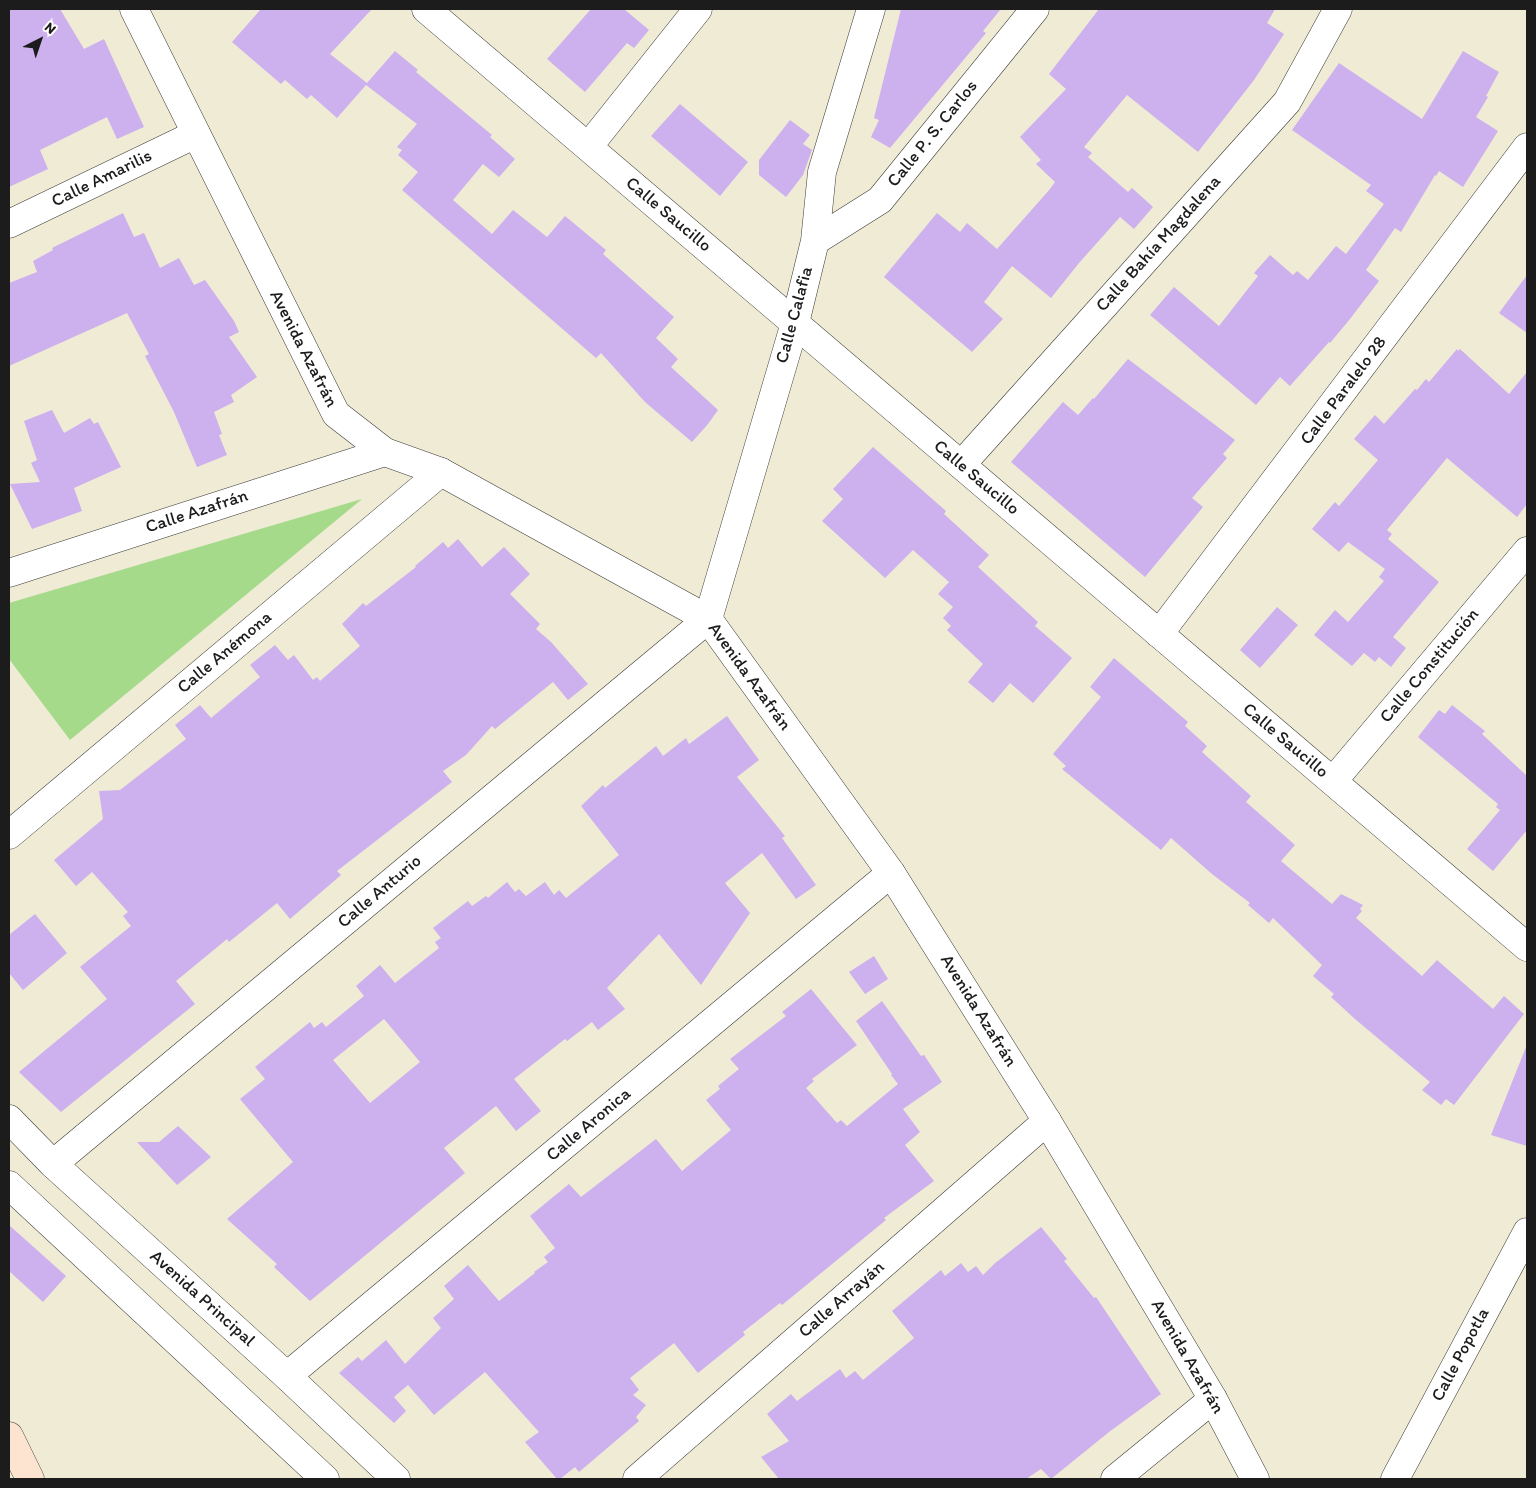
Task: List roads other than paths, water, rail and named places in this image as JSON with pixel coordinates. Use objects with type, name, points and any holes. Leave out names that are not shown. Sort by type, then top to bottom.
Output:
[{"type":"main road","points":[[9,1436],[30,1479]]},
{"type":"street","name":"Avenida Azafrán","points":[[134,9],[336,414],[384,452],[441,472],[708,619],[892,873],[1047,1121],[1213,1398],[1256,1479]]},
{"type":"street","name":"Calle Saucillo","points":[[426,9],[1527,948]]},
{"type":"street","points":[[588,147],[698,9]]},
{"type":"street","name":"Calle Calafia","points":[[708,619],[795,323],[814,241],[822,172],[871,9]]},
{"type":"street","name":"Calle P. S. Carlos","points":[[814,241],[880,200],[1035,9]]},
{"type":"street","name":"Calle Bahía Magdalena","points":[[961,465],[1287,102],[1338,9]]},
{"type":"street","name":"Calle Amarilis","points":[[9,224],[196,134]]},
{"type":"street","name":"Calle Paralelo 28","points":[[1160,634],[1527,147]]},
{"type":"street","name":"Calle Azafrán","points":[[9,573],[384,452]]},
{"type":"street","name":"Calle Anémona","points":[[9,834],[441,472]]},
{"type":"street","name":"Calle Constitución","points":[[1333,782],[1527,551]]},
{"type":"street","name":"Calle Anturio","points":[[53,1164],[708,619]]},
{"type":"street","name":"Calle Aronica","points":[[287,1376],[892,873]]},
{"type":"street","name":"Avenida Principal","points":[[9,1119],[53,1164],[287,1376],[396,1479]]},
{"type":"street","name":"Calle Arrayán","points":[[637,1479],[1047,1121]]},
{"type":"street","points":[[9,1185],[324,1479]]},
{"type":"street","name":"Calle Popotla","points":[[1395,1479],[1527,1232]]},
{"type":"street","points":[[1115,1479],[1213,1398]]}]
